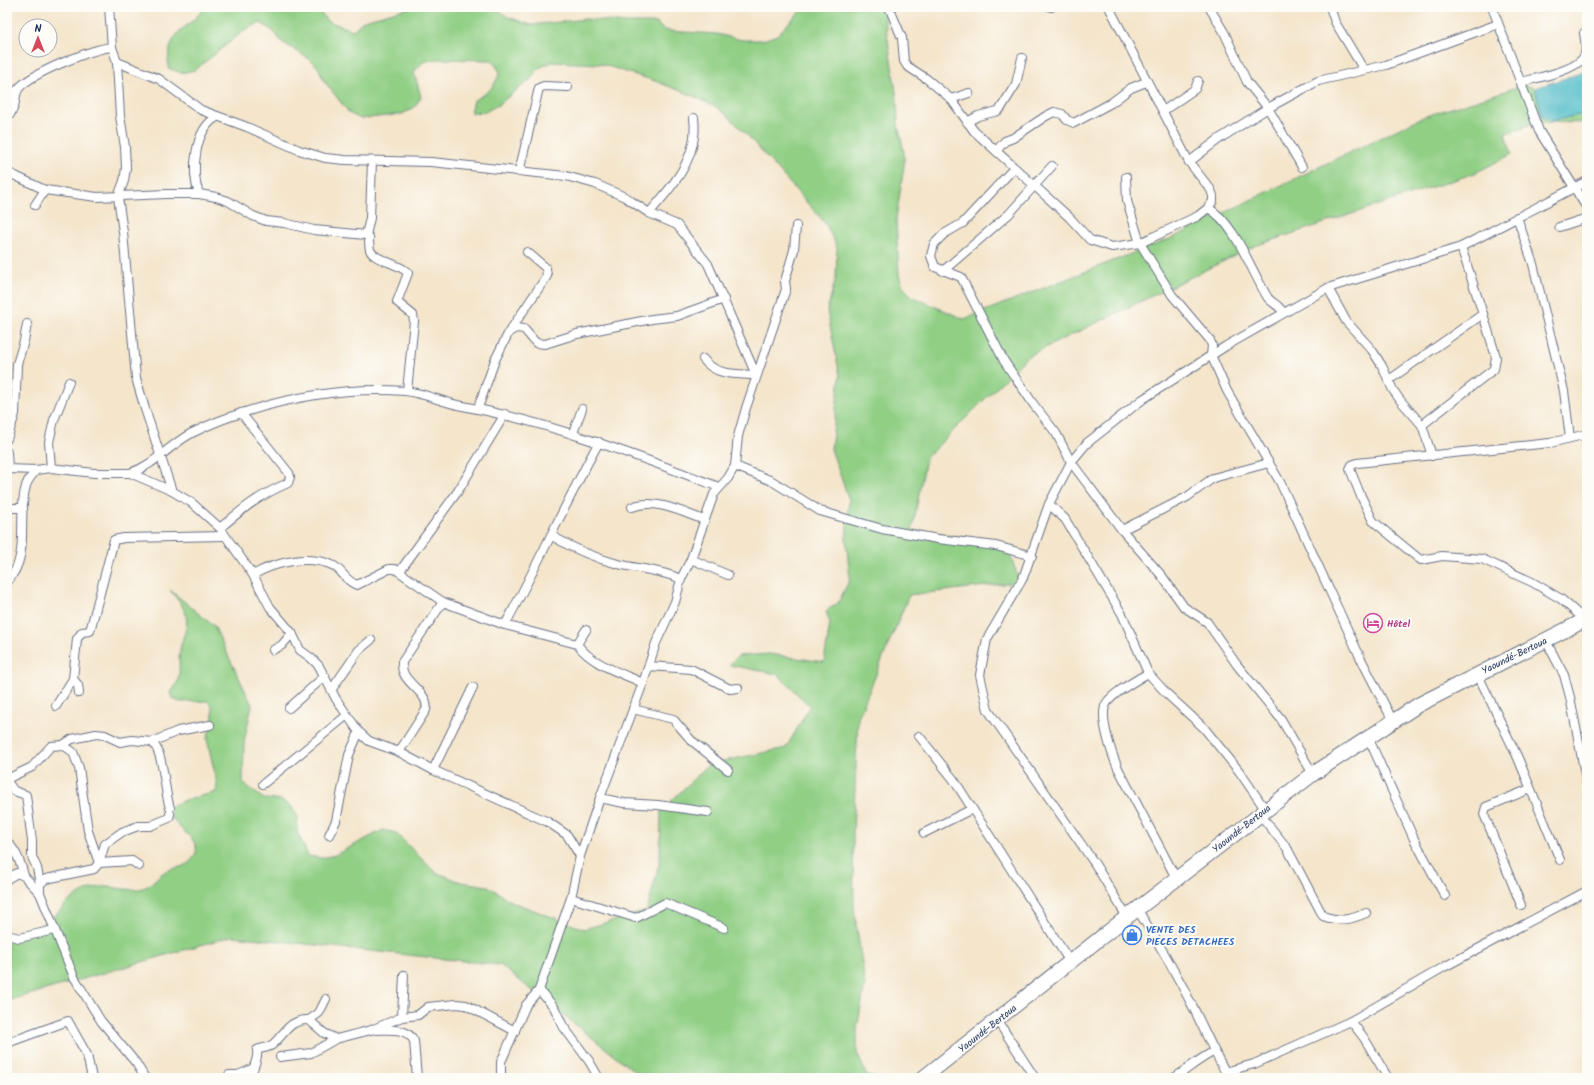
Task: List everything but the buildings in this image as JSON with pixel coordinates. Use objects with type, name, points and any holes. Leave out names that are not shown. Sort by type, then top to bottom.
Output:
[{"type":"highway","name":"Yaoundé-Bertoua","points":[[923,1078],[1176,878],[1262,811],[1313,774],[1418,704],[1545,639],[1586,620]]},
{"type":"street","points":[[109,7],[112,47],[117,62],[120,116],[126,168],[124,181],[118,198],[123,232],[136,378],[172,490]]},
{"type":"street","points":[[889,7],[902,38],[904,61],[907,66],[927,79],[951,99],[974,131],[997,150],[1014,168],[1069,217],[1090,240],[1112,247],[1140,243],[1198,216],[1208,208],[1213,201],[1211,190],[1189,162],[1163,111],[1146,82],[1109,7]]},
{"type":"street","points":[[1209,7],[1224,32],[1247,82],[1268,108],[1302,167]]},
{"type":"street","points":[[1330,7],[1335,22],[1364,70]]},
{"type":"street","points":[[1492,7],[1522,82],[1539,131],[1587,208]]},
{"type":"street","points":[[1189,162],[1219,139],[1268,108],[1318,80],[1400,60],[1498,24]]},
{"type":"street","points":[[1522,82],[1567,69],[1578,63],[1584,58],[1586,53],[1584,33]]},
{"type":"street","points":[[7,92],[16,91],[48,70],[101,48],[112,47]]},
{"type":"street","points":[[967,122],[978,116],[998,111],[1001,108],[1016,84],[1022,58]]},
{"type":"street","points":[[117,62],[159,79],[201,110],[247,127],[299,150],[318,156],[344,160],[431,162],[566,176],[595,184],[625,197],[649,213],[676,225],[708,264],[756,375]]},
{"type":"street","points":[[997,150],[1005,141],[1013,138],[1054,112],[1062,114],[1066,120],[1074,123],[1111,103],[1131,88],[1146,82]]},
{"type":"street","points":[[1163,111],[1195,89],[1198,82]]},
{"type":"street","points":[[519,172],[539,88],[544,86],[568,87]]},
{"type":"street","points":[[7,120],[14,107],[16,91]]},
{"type":"street","points":[[951,99],[969,92]]},
{"type":"street","points":[[199,194],[195,184],[194,167],[199,142],[210,121],[217,117]]},
{"type":"street","points":[[649,213],[677,181],[685,166],[693,143],[696,128],[694,118]]},
{"type":"street","points":[[7,142],[7,167]]},
{"type":"street","points":[[366,235],[370,218],[372,160]]},
{"type":"street","points":[[943,271],[1009,214],[1033,185],[1052,166]]},
{"type":"street","points":[[1014,168],[963,223],[944,234],[934,244],[931,256],[935,267],[961,277],[1004,361],[1034,405],[1056,433],[1071,462],[1122,530],[1162,576],[1184,607],[1207,622],[1237,665],[1281,719],[1313,774]]},
{"type":"street","points":[[7,172],[10,172],[45,190],[97,197],[118,198],[167,194],[199,194],[228,201],[253,216],[266,221],[284,223],[314,230],[366,235],[369,237],[370,251],[374,256],[403,269],[408,273],[397,302],[413,315],[414,321],[407,392]]},
{"type":"street","points":[[1126,177],[1127,201],[1140,243],[1172,295],[1210,340],[1212,346],[1211,355],[1227,391],[1280,482],[1360,657],[1393,720]]},
{"type":"street","points":[[1587,181],[1574,186],[1461,247],[1328,288],[1211,355],[1143,400],[1087,443],[1071,462],[1049,504],[1023,578],[987,639],[980,675],[988,710],[1132,913],[1154,935],[1193,1007],[1213,1052],[1227,1075],[1351,1021],[1444,967],[1587,891]]},
{"type":"street","points":[[35,205],[45,190]]},
{"type":"street","points":[[1208,208],[1216,212],[1235,238],[1269,300],[1282,309],[1284,313]]},
{"type":"street","points":[[1517,217],[1533,264],[1564,391],[1570,438]]},
{"type":"street","points":[[1559,227],[1587,218]]},
{"type":"street","points":[[501,1078],[501,1062],[526,1005],[539,990],[571,898],[580,856],[656,643],[675,602],[681,579],[691,559],[714,494],[728,478],[734,466],[738,436],[756,375],[786,289],[785,281],[794,250],[796,226]]},
{"type":"street","points":[[1422,425],[1494,369],[1496,357],[1461,247]]},
{"type":"street","points":[[478,408],[495,360],[509,332],[547,276],[546,268],[527,252]]},
{"type":"street","points":[[1328,288],[1346,321],[1372,350],[1400,400],[1422,425],[1432,456]]},
{"type":"street","points":[[509,332],[516,328],[524,329],[536,343],[545,344],[584,333],[652,319],[677,316],[724,299]]},
{"type":"street","points":[[1389,380],[1483,314]]},
{"type":"street","points":[[7,438],[15,414],[17,364],[24,341],[27,324]]},
{"type":"street","points":[[703,359],[708,365],[722,373],[756,375]]},
{"type":"street","points":[[51,468],[49,442],[54,420],[69,382]]},
{"type":"street","points":[[7,452],[8,469],[36,470],[51,468],[94,473],[130,473],[144,469],[160,455],[192,433],[241,413],[330,393],[407,392],[505,414],[573,433],[719,487]]},
{"type":"street","points":[[573,433],[582,409]]},
{"type":"street","points":[[220,528],[252,501],[264,493],[288,483],[290,477],[289,473],[241,413]]},
{"type":"street","points":[[400,571],[444,507],[458,490],[505,414]]},
{"type":"street","points":[[1586,620],[1561,599],[1532,582],[1482,559],[1442,556],[1421,560],[1373,521],[1357,488],[1350,469],[1352,465],[1357,462],[1432,456],[1550,443],[1587,434]]},
{"type":"street","points":[[505,625],[552,536],[570,495],[599,442]]},
{"type":"street","points":[[1122,530],[1187,497],[1213,478],[1269,464]]},
{"type":"street","points":[[734,466],[772,481],[820,512],[882,529],[938,540],[996,546],[1032,556]]},
{"type":"street","points":[[7,582],[18,565],[22,541],[23,508],[26,485],[36,470]]},
{"type":"street","points":[[130,473],[172,490],[192,503],[220,528],[253,575],[270,607],[292,633],[300,650],[311,658],[325,676],[346,716],[359,732],[369,741],[399,752],[433,770],[548,822],[567,835],[580,856]]},
{"type":"street","points":[[632,507],[640,504],[665,506],[704,520]]},
{"type":"street","points":[[1049,504],[1065,519],[1122,614],[1148,672],[1167,694],[1204,728],[1239,771],[1262,811],[1286,848],[1323,916],[1334,920],[1348,920],[1366,914]]},
{"type":"street","points":[[8,508],[23,508]]},
{"type":"street","points":[[56,706],[73,679],[77,639],[82,632],[90,631],[114,540],[124,538],[225,536]]},
{"type":"street","points":[[552,536],[570,546],[616,563],[649,571],[666,572],[681,579]]},
{"type":"street","points":[[691,559],[728,575]]},
{"type":"street","points":[[253,575],[276,564],[310,561],[323,562],[335,567],[348,582],[357,585],[389,569],[400,571],[443,602],[505,625],[577,644],[582,652],[609,668],[643,683]]},
{"type":"street","points":[[399,752],[426,710],[428,704],[404,676],[401,670],[402,662],[443,602]]},
{"type":"street","points":[[577,644],[586,630]]},
{"type":"street","points":[[272,650],[282,645],[292,633]]},
{"type":"street","points":[[1545,639],[1564,675],[1570,697],[1587,784]]},
{"type":"street","points":[[332,689],[359,650],[371,640]]},
{"type":"street","points":[[649,666],[691,669],[730,689],[738,688]]},
{"type":"street","points":[[1148,672],[1106,703],[1104,711],[1115,761],[1176,878]]},
{"type":"street","points":[[1477,673],[1518,758],[1560,860]]},
{"type":"street","points":[[289,708],[325,676]]},
{"type":"street","points":[[73,679],[78,685],[79,693]]},
{"type":"street","points":[[433,770],[473,687]]},
{"type":"street","points":[[633,709],[674,719],[691,740],[728,770]]},
{"type":"street","points":[[263,784],[346,716]]},
{"type":"street","points":[[146,1078],[101,1021],[74,977],[54,930],[40,888],[32,857],[32,841],[26,795],[14,791],[7,780],[32,767],[51,746],[63,745],[72,739],[96,734],[105,735],[120,742],[132,740],[152,742],[178,731],[210,725]]},
{"type":"street","points":[[329,835],[336,821],[349,755],[359,732]]},
{"type":"street","points":[[919,736],[954,780],[1070,962]]},
{"type":"street","points":[[1368,737],[1414,839],[1445,896]]},
{"type":"street","points":[[40,888],[46,879],[94,870],[99,863],[105,844],[122,832],[138,826],[154,825],[169,818],[170,811],[166,796],[164,776],[158,752],[152,742]]},
{"type":"street","points":[[63,745],[73,752],[79,768],[88,831],[99,863]]},
{"type":"street","points":[[1521,905],[1484,814],[1484,810],[1486,807],[1530,789]]},
{"type":"street","points":[[600,798],[624,803],[658,805],[708,812]]},
{"type":"street","points":[[924,833],[972,809]]},
{"type":"street","points":[[7,842],[13,847],[20,861],[24,876]]},
{"type":"street","points":[[99,863],[132,861],[139,866]]},
{"type":"street","points":[[7,879],[16,873],[24,876],[40,888]]},
{"type":"street","points":[[571,898],[636,918],[665,903],[724,928]]},
{"type":"street","points":[[7,935],[20,938],[54,930]]},
{"type":"street","points":[[402,1017],[404,975]]},
{"type":"street","points":[[539,990],[554,1007],[563,1026],[589,1061],[599,1078]]},
{"type":"street","points":[[309,1020],[319,1013],[326,999]]},
{"type":"street","points":[[280,1057],[311,1053],[336,1038],[371,1030],[402,1017],[418,1015],[428,1008],[456,1004],[466,1005],[515,1031]]},
{"type":"street","points":[[251,1078],[252,1069],[258,1056],[257,1050],[271,1046],[292,1023],[302,1019],[309,1020],[324,1033],[336,1038]]},
{"type":"street","points":[[997,1020],[1034,1078]]},
{"type":"street","points":[[7,1043],[68,1021],[87,1056],[92,1078]]},
{"type":"street","points":[[1351,1021],[1364,1038],[1388,1078]]},
{"type":"street","points":[[371,1030],[397,1030],[408,1033],[414,1041],[417,1078]]},
{"type":"street","points":[[1174,1078],[1194,1066],[1199,1059],[1213,1052]]},
{"type":"street","points":[[229,1075],[242,1073],[252,1069]]},
{"type":"green space","points":[[205,7],[317,7],[327,21],[353,30],[364,20],[412,7],[494,7],[508,17],[531,25],[586,19],[628,23],[657,23],[662,29],[669,31],[717,34],[742,40],[763,40],[777,35],[804,7],[883,7],[897,99],[898,125],[904,152],[904,166],[896,219],[899,275],[903,287],[913,297],[964,319],[1172,238],[1423,117],[1524,85],[1535,88],[1542,116],[1552,121],[1583,114],[1587,117],[1587,123],[1536,122],[1505,134],[1512,154],[1475,173],[1255,246],[1028,356],[926,458],[912,530],[1006,544],[1020,582],[909,595],[858,718],[853,835],[854,908],[865,984],[857,1029],[857,1053],[867,1076],[880,1078],[643,1078],[500,965],[232,936],[7,1001],[7,938],[23,938],[59,912],[72,899],[88,890],[100,887],[129,889],[143,888],[151,884],[166,871],[188,863],[196,853],[196,847],[193,841],[174,821],[170,808],[182,801],[216,792],[217,784],[207,739],[213,720],[212,706],[207,701],[180,702],[172,699],[170,692],[177,683],[179,677],[179,654],[187,620],[185,612],[170,590],[214,626],[252,705],[244,742],[243,783],[264,799],[280,800],[291,806],[298,817],[297,831],[308,856],[322,858],[335,855],[383,830],[396,833],[435,872],[461,882],[488,886],[512,902],[584,929],[647,911],[660,860],[661,811],[709,764],[786,748],[810,706],[777,674],[729,665],[738,656],[769,654],[824,662],[830,623],[826,611],[838,603],[850,579],[846,539],[849,500],[831,449],[840,376],[827,311],[836,277],[837,247],[825,223],[748,136],[728,116],[716,107],[691,95],[655,81],[601,64],[552,62],[539,68],[531,79],[498,105],[485,112],[471,113],[474,100],[490,89],[496,82],[500,72],[492,60],[438,59],[423,62],[414,72],[421,97],[414,108],[402,114],[361,119],[350,114],[324,81],[318,67],[308,58],[282,42],[273,31],[261,23],[246,29],[195,70],[181,73],[168,68],[171,45],[175,38],[179,32]]},
{"type":"water","points":[[1587,71],[1587,117],[1583,114],[1552,121],[1542,116],[1535,88]]},
{"type":"place","name":"Hôtel","points":[[1373,623]]},
{"type":"place","name":"VENTE DES PIECES DETACHEES","points":[[1132,935]]}]
